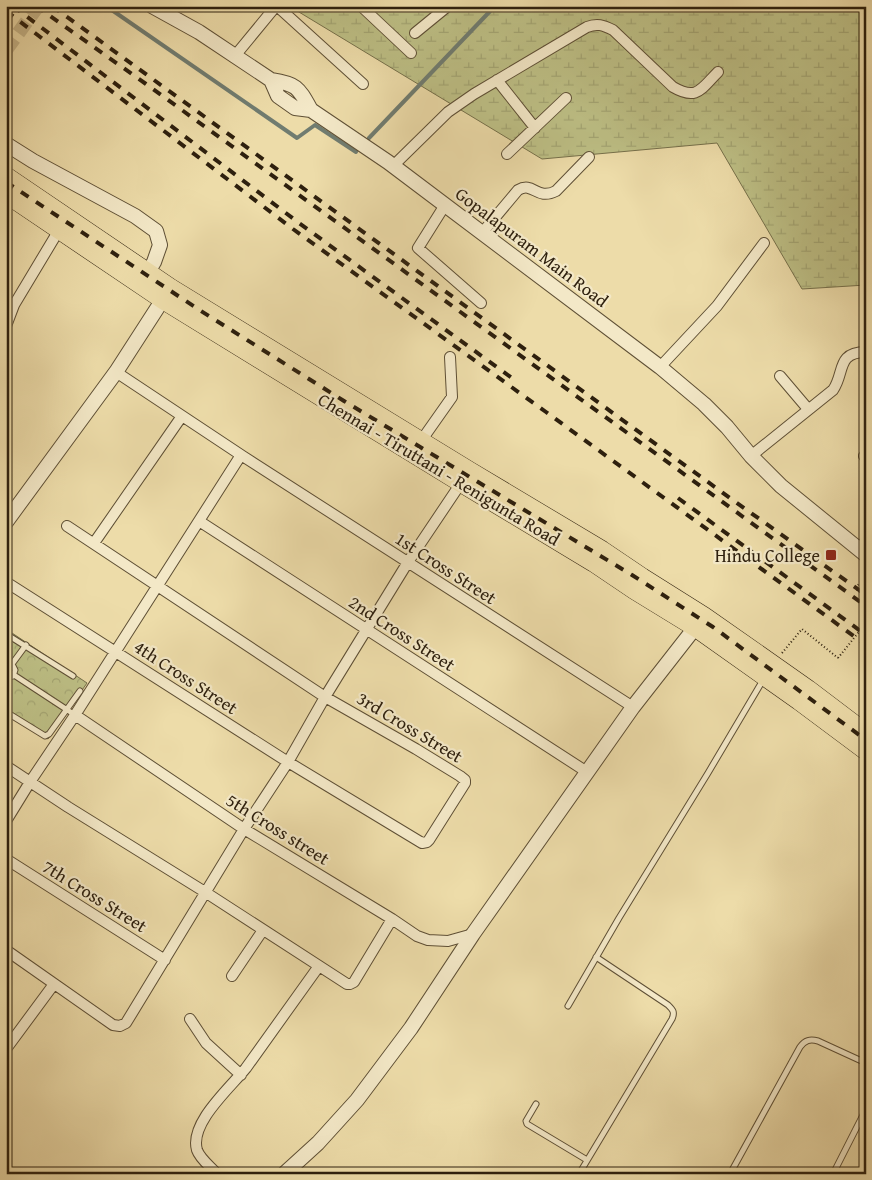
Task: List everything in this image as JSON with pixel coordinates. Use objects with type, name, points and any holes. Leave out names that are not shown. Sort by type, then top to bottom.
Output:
[{"type":"highway","name":"Chennai - Tiruttani - Renigunta Road","points":[[6,176],[148,272],[167,294],[465,477],[602,550],[642,577],[700,622],[769,671],[800,701],[866,751]]},
{"type":"highway","name":"Chennai - Tiruttani - Renigunta Road","points":[[6,194],[59,230],[421,441],[465,477]]},
{"type":"highway","name":"Chennai - Tiruttani - Renigunta Road","points":[[769,671],[808,689],[866,733]]},
{"type":"street","points":[[152,6],[199,32],[234,57],[276,6],[363,84]]},
{"type":"street","points":[[361,6],[411,53]]},
{"type":"street","points":[[415,33],[448,6]]},
{"type":"street","points":[[393,166],[448,112],[497,80],[587,27],[596,24],[605,25],[613,30],[673,87],[682,92],[688,94],[700,90],[718,72]]},
{"type":"street","name":"Gopalapuram Main Road","points":[[234,57],[271,80],[289,83],[301,91],[311,110],[393,166],[660,367],[704,404],[781,486],[863,548]]},
{"type":"street","points":[[497,80],[535,128]]},
{"type":"street","points":[[507,154],[566,98]]},
{"type":"street","points":[[6,144],[33,161],[135,216],[156,232],[160,245],[148,272]]},
{"type":"street","points":[[482,233],[518,190],[526,187],[542,194],[552,193],[589,157]]},
{"type":"street","points":[[445,205],[418,248],[481,303]]},
{"type":"street","points":[[6,326],[10,302],[59,230]]},
{"type":"street","points":[[660,367],[717,306],[764,243]]},
{"type":"street","points":[[6,522],[116,372],[167,294]]},
{"type":"street","points":[[751,456],[833,390],[837,384],[842,365],[847,358],[857,352],[866,352]]},
{"type":"street","points":[[421,441],[452,397],[450,357]]},
{"type":"street","name":"1st Cross Street","points":[[116,372],[241,455],[633,707]]},
{"type":"street","points":[[780,376],[808,409]]},
{"type":"street","points":[[94,543],[182,416]]},
{"type":"street","points":[[6,821],[71,712],[116,651],[241,455]]},
{"type":"street","points":[[6,950],[113,1025],[120,1026],[126,1024],[205,892],[288,762],[366,629],[465,477]]},
{"type":"street","name":"2nd Cross Street","points":[[199,521],[587,772]]},
{"type":"street","points":[[67,526],[326,697]]},
{"type":"street","name":"4th Cross Street","points":[[6,582],[349,799]]},
{"type":"street","points":[[284,1174],[318,1142],[357,1100],[411,1028],[473,934],[633,707],[700,622]]},
{"type":"street","name":"3rd Cross Street","points":[[326,697],[465,780],[464,786],[429,840],[425,843],[422,843],[349,799]]},
{"type":"street","name":"5th Cross street","points":[[71,712],[244,829],[417,936],[428,940],[448,941],[473,934]]},
{"type":"street","points":[[6,766],[347,984],[354,982],[392,919]]},
{"type":"street","name":"7th Cross Street","points":[[6,859],[165,960]]},
{"type":"street","points":[[232,976],[263,930]]},
{"type":"street","points":[[217,1174],[198,1152],[196,1143],[198,1130],[207,1114],[241,1075],[319,966]]},
{"type":"street","points":[[6,1049],[54,984]]},
{"type":"street","points":[[190,1019],[206,1043],[241,1075]]},
{"type":"lane","points":[[6,634],[73,676]]},
{"type":"lane","points":[[14,674],[15,670],[9,664],[26,646]]},
{"type":"lane","points":[[568,1006],[619,918],[769,671]]},
{"type":"lane","points":[[14,674],[71,712]]},
{"type":"lane","points":[[6,678],[14,674]]},
{"type":"lane","points":[[6,712],[45,736],[71,712],[80,691]]},
{"type":"lane","points":[[579,1174],[674,1014],[668,1005],[596,957]]},
{"type":"lane","points":[[730,1174],[804,1042],[818,1041],[866,1063]]},
{"type":"lane","points":[[536,1104],[526,1122],[587,1160]]},
{"type":"lane","points":[[833,1174],[866,1109]]},
{"type":"path","points":[[866,577],[854,588],[866,597]]},
{"type":"path","points":[[769,671],[802,629],[838,658],[866,623]]},
{"type":"green space","points":[[289,6],[866,6],[866,285],[802,289],[717,143],[542,159]]},
{"type":"green space","points":[[6,629],[87,683],[48,739],[6,713]]},
{"type":"waterway","points":[[106,6],[297,138],[315,125],[356,152]]},
{"type":"waterway","points":[[369,138],[495,6]]},
{"type":"tunnel","points":[[6,50],[38,6]]},
{"type":"railway","points":[[13,6],[299,223],[516,381]]},
{"type":"railway","points":[[36,6],[866,606]]},
{"type":"railway","points":[[52,6],[866,595]]},
{"type":"railway","points":[[6,11],[293,229],[866,645]]},
{"type":"railway","points":[[6,182],[201,311],[344,401],[632,575],[713,627],[866,740]]},
{"type":"railway","points":[[678,498],[866,635]]},
{"type":"place","name":"Hindu College","points":[[831,555]]}]
